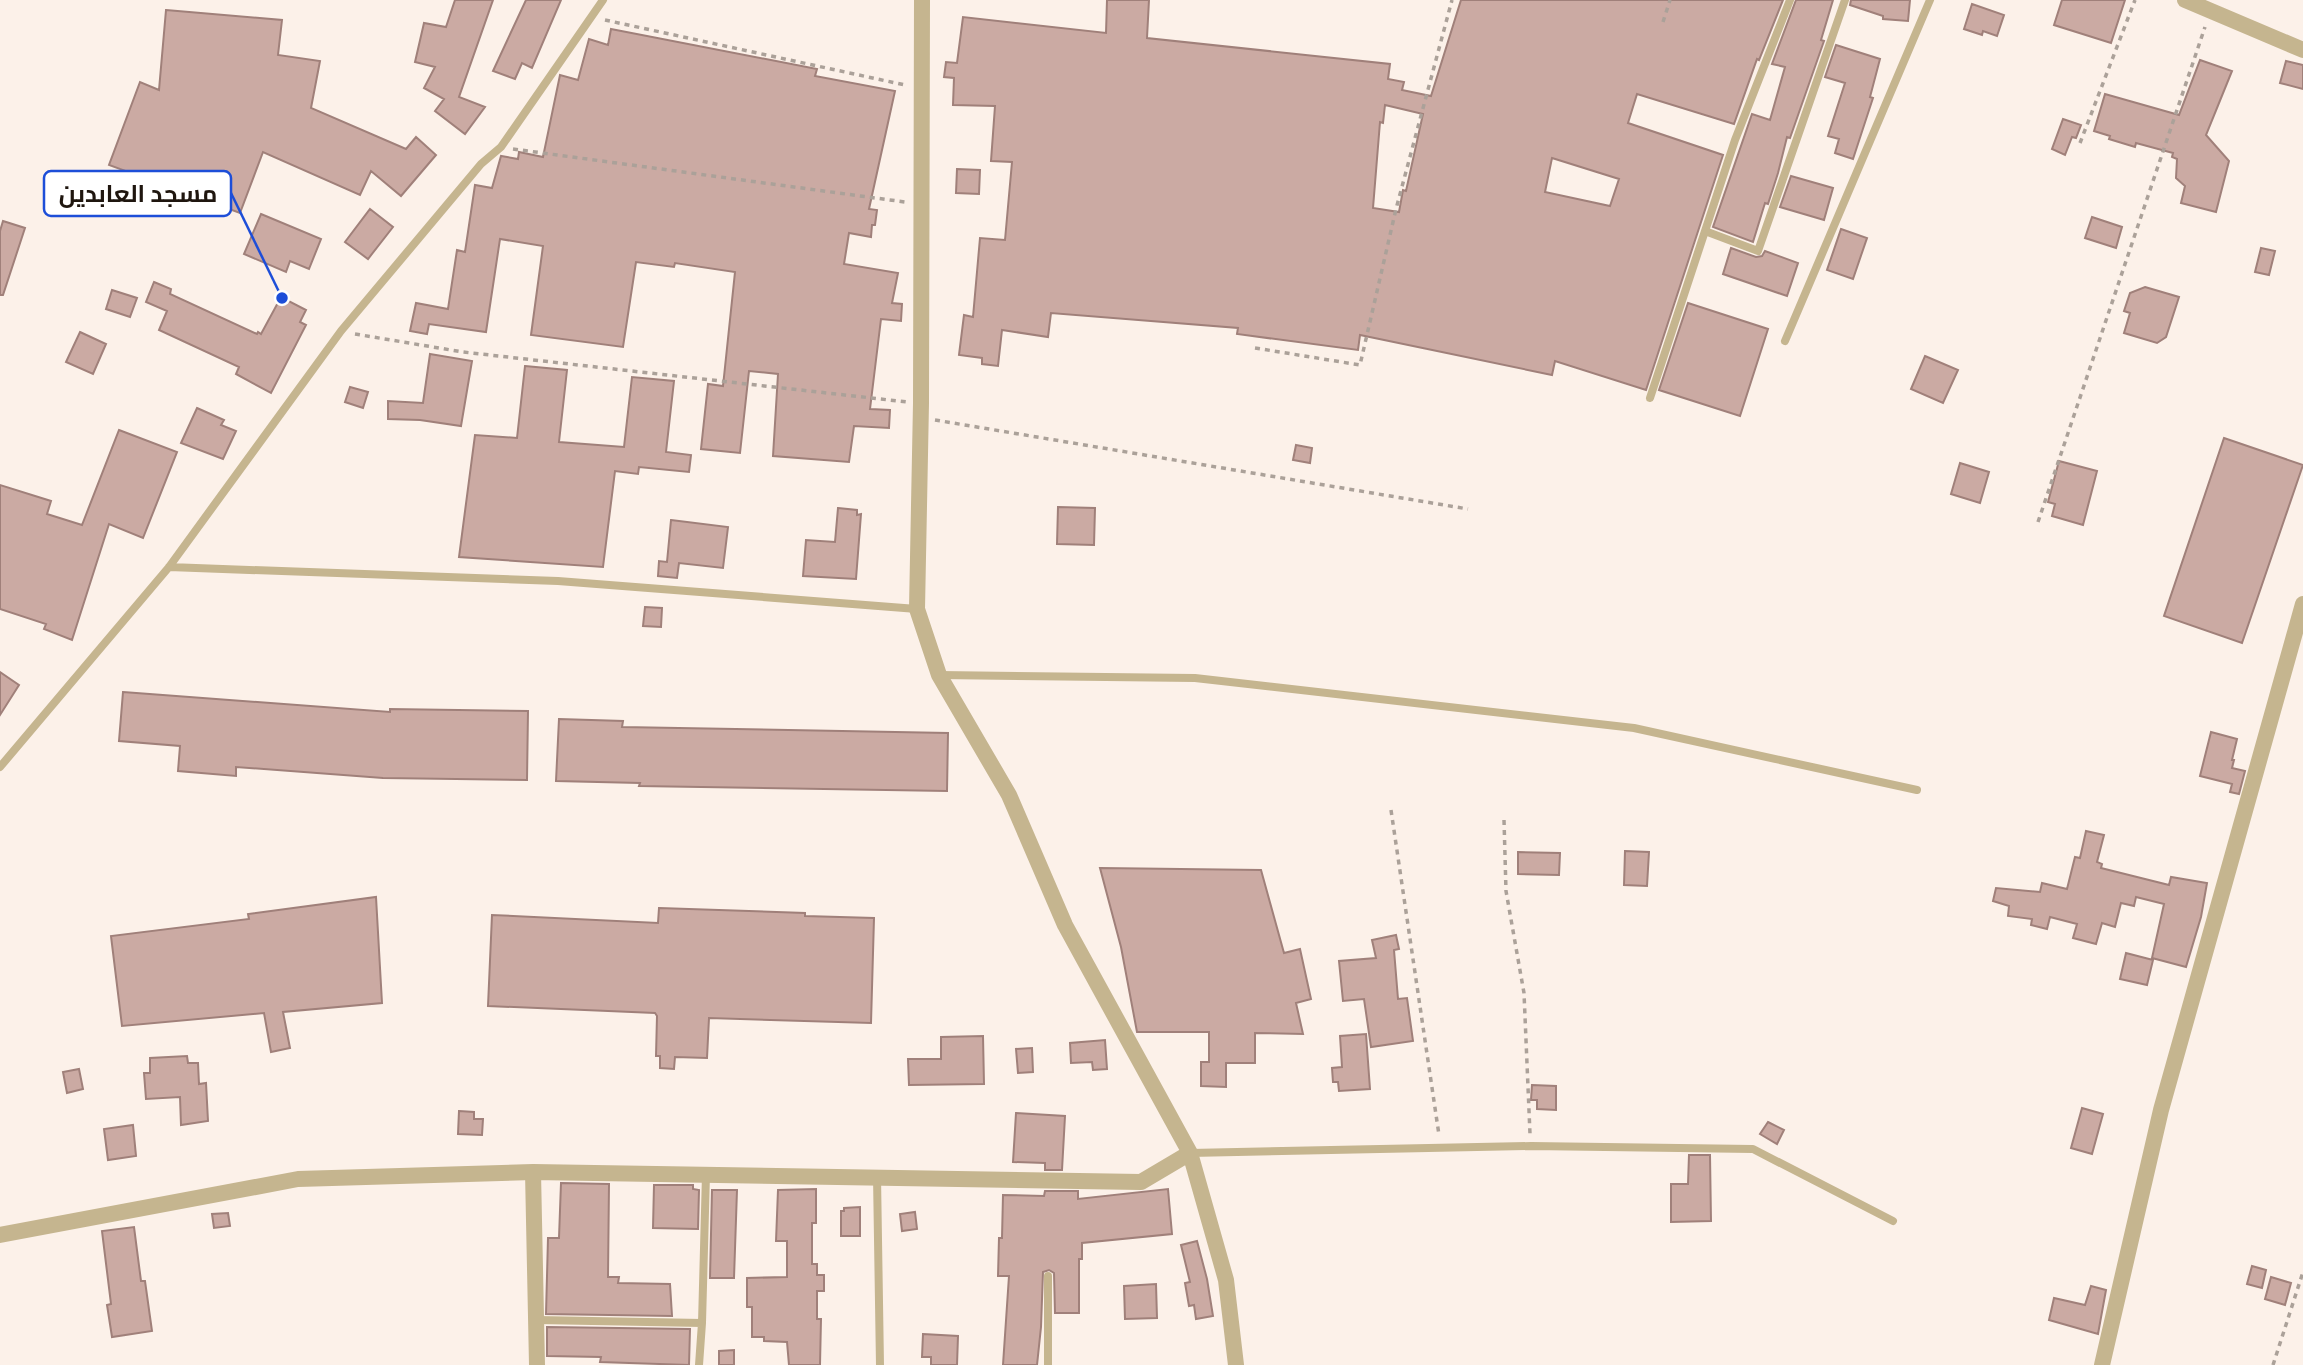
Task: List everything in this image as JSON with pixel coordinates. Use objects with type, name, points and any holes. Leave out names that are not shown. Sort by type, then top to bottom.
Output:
[{"type":"street","points":[[922,0],[921,403],[917,609],[939,675],[1009,795],[1065,925],[1190,1153],[1226,1280],[1236,1365]]},
{"type":"street","points":[[2185,0],[2303,50]]},
{"type":"street","points":[[2102,1365],[2161,1110],[2303,604]]},
{"type":"street","points":[[0,1235],[298,1179],[533,1172],[1142,1182],[1190,1153]]},
{"type":"street","points":[[533,1172],[537,1365]]},
{"type":"lane","points":[[0,767],[169,567],[341,331],[481,164],[501,148],[603,0]]},
{"type":"lane","points":[[1650,398],[1735,140],[1790,0]]},
{"type":"lane","points":[[1705,232],[1758,251],[1845,0]]},
{"type":"lane","points":[[1785,341],[1930,0]]},
{"type":"lane","points":[[169,567],[558,581],[917,609]]},
{"type":"lane","points":[[939,675],[1195,678],[1634,728],[1917,790]]},
{"type":"lane","points":[[1190,1153],[1531,1146],[1753,1149],[1893,1221]]},
{"type":"lane","points":[[699,1365],[705,1174]]},
{"type":"lane","points":[[877,1176],[880,1365]]},
{"type":"lane","points":[[1048,1276],[1048,1365]]},
{"type":"lane","points":[[537,1320],[702,1323]]},
{"type":"path","points":[[1255,348],[1360,365],[1396,209],[1452,0]]},
{"type":"path","points":[[1662,22],[1670,0]]},
{"type":"path","points":[[2080,143],[2135,0]]},
{"type":"path","points":[[2038,522],[2211,10]]},
{"type":"path","points":[[593,18],[921,89]]},
{"type":"path","points":[[501,148],[920,205]]},
{"type":"path","points":[[341,331],[463,352],[921,403],[934,420],[1468,509]]},
{"type":"path","points":[[1391,810],[1441,1148]]},
{"type":"path","points":[[1504,820],[1506,891],[1524,993],[1531,1146]]},
{"type":"path","points":[[2273,1365],[2303,1272]]},
{"type":"building","points":[[455,0],[493,0],[459,97],[485,107],[465,134],[435,111],[444,99],[424,88],[435,67],[415,62],[424,23],[446,27]]},
{"type":"building","points":[[526,0],[561,0],[532,68],[522,63],[515,79],[493,71]]},
{"type":"building","points":[[1107,0],[1149,0],[1147,38],[1390,64],[1388,79],[1404,82],[1402,90],[1431,96],[1461,0],[1783,0],[1759,60],[1757,59],[1734,124],[1637,94],[1628,123],[1723,155],[1646,390],[1555,361],[1552,375],[1360,335],[1358,350],[1237,334],[1238,328],[1051,313],[1048,337],[1002,330],[998,366],[982,364],[982,358],[959,355],[964,315],[973,317],[980,238],[1005,240],[1012,162],[991,161],[995,106],[953,105],[954,78],[944,77],[946,62],[957,63],[963,17],[1106,33]],"holes":[[[1385,105],[1423,114],[1399,212],[1373,208],[1380,122],[1383,123]],[[1552,158],[1619,179],[1610,206],[1545,192]]]},
{"type":"building","points":[[1796,0],[1833,0],[1821,40],[1824,41],[1790,138],[1787,137],[1768,204],[1765,203],[1753,242],[1713,227],[1752,114],[1770,120],[1785,67],[1772,64]]},
{"type":"building","points":[[1851,0],[1910,0],[1908,21],[1883,19],[1883,16],[1850,5]]},
{"type":"building","points":[[2062,0],[2125,0],[2111,43],[2054,25]]},
{"type":"building","points":[[1972,4],[2004,15],[1997,36],[1983,31],[1982,35],[1964,29]]},
{"type":"building","points":[[166,10],[282,20],[278,55],[320,61],[311,108],[406,149],[416,137],[436,155],[401,196],[371,171],[360,195],[263,152],[240,213],[109,165],[140,82],[159,90]]},
{"type":"building","points":[[611,29],[817,69],[815,76],[895,91],[869,209],[877,210],[875,225],[872,225],[871,237],[849,233],[844,264],[898,273],[892,303],[902,304],[901,321],[881,319],[870,409],[890,410],[889,428],[854,426],[849,462],[773,456],[778,374],[749,371],[740,453],[701,449],[708,384],[723,386],[735,272],[675,263],[674,267],[636,262],[623,347],[531,335],[543,246],[500,239],[486,332],[429,324],[427,334],[410,331],[416,303],[448,309],[457,250],[465,252],[475,185],[492,188],[501,156],[518,159],[519,152],[543,157],[560,75],[578,80],[589,39],[608,45]]},
{"type":"building","points":[[1836,45],[1880,59],[1870,97],[1873,98],[1853,159],[1835,153],[1839,139],[1828,136],[1845,83],[1825,77]]},
{"type":"building","points":[[2200,60],[2232,71],[2206,135],[2229,161],[2216,212],[2181,203],[2185,186],[2176,178],[2177,159],[2172,157],[2173,153],[2136,143],[2135,147],[2094,131],[2105,94],[2179,115]]},
{"type":"building","points":[[2286,61],[2303,65],[2303,89],[2280,83]]},
{"type":"building","points":[[2063,119],[2081,125],[2076,138],[2072,137],[2065,155],[2052,149]]},
{"type":"building","points":[[957,169],[980,170],[979,194],[956,193]]},
{"type":"building","points":[[1791,176],[1833,188],[1824,220],[1780,207]]},
{"type":"building","points":[[370,209],[393,227],[368,259],[345,242]]},
{"type":"building","points":[[261,214],[321,239],[309,269],[290,261],[286,272],[244,254]]},
{"type":"building","points":[[2092,217],[2122,227],[2116,248],[2085,238]]},
{"type":"building","points":[[3,221],[25,228],[3,295],[0,295],[0,231]]},
{"type":"building","points":[[1841,229],[1867,238],[1853,279],[1827,270]]},
{"type":"building","points":[[1731,248],[1756,257],[1762,256],[1765,251],[1798,263],[1787,296],[1723,274]]},
{"type":"building","points":[[2261,248],[2275,251],[2269,275],[2255,272]]},
{"type":"building","points":[[154,282],[171,289],[170,294],[257,334],[261,334],[281,297],[306,310],[300,322],[306,325],[271,393],[236,374],[239,367],[159,330],[167,311],[146,302]]},
{"type":"building","points":[[2145,287],[2179,297],[2166,337],[2157,343],[2124,333],[2130,313],[2124,311],[2130,293]]},
{"type":"building","points":[[112,290],[137,298],[130,317],[106,309]]},
{"type":"building","points":[[1688,303],[1768,329],[1740,416],[1659,390]]},
{"type":"building","points":[[80,332],[106,344],[93,374],[66,362]]},
{"type":"building","points":[[430,354],[472,361],[461,426],[388,419],[388,401],[423,403]]},
{"type":"building","points":[[1925,356],[1958,370],[1943,403],[1911,389]]},
{"type":"building","points":[[525,366],[567,370],[559,442],[624,447],[632,377],[674,381],[666,452],[691,455],[689,472],[639,467],[638,474],[615,471],[603,567],[459,557],[475,435],[517,438]]},
{"type":"building","points":[[350,387],[368,392],[363,408],[345,402]]},
{"type":"building","points":[[197,408],[224,420],[221,425],[236,431],[223,459],[181,443]]},
{"type":"building","points":[[119,430],[177,452],[143,538],[109,524],[72,640],[44,629],[46,624],[0,609],[0,485],[51,501],[47,514],[82,525]]},
{"type":"building","points":[[2224,438],[2303,465],[2242,643],[2164,616]]},
{"type":"building","points":[[1296,445],[1312,448],[1310,463],[1293,460]]},
{"type":"building","points":[[2059,461],[2097,471],[2083,525],[2052,516],[2055,504],[2048,502]]},
{"type":"building","points":[[1960,463],[1989,472],[1980,503],[1951,494]]},
{"type":"building","points":[[1058,507],[1095,508],[1094,545],[1057,544]]},
{"type":"building","points":[[838,508],[857,510],[857,515],[861,514],[856,579],[803,576],[806,540],[835,542]]},
{"type":"building","points":[[671,520],[728,527],[723,568],[679,563],[677,578],[658,576],[659,561],[667,562]]},
{"type":"building","points":[[645,607],[662,608],[661,627],[643,626]]},
{"type":"building","points":[[0,672],[19,685],[0,715]]},
{"type":"building","points":[[123,692],[390,712],[390,709],[528,711],[527,780],[383,778],[236,767],[236,776],[178,771],[180,746],[119,741]]},
{"type":"building","points":[[559,719],[623,721],[622,727],[948,733],[947,791],[639,786],[640,783],[556,781]]},
{"type":"building","points":[[2211,732],[2237,739],[2232,768],[2245,771],[2239,794],[2230,792],[2232,784],[2200,776]]},
{"type":"building","points":[[2086,831],[2104,835],[2097,862],[2102,864],[2101,868],[2169,885],[2171,877],[2207,883],[2201,917],[2186,967],[2152,958],[2164,904],[2136,897],[2134,906],[2121,903],[2115,927],[2102,923],[2096,944],[2073,938],[2077,924],[2050,917],[2047,929],[2031,925],[2032,919],[2008,916],[2009,906],[1993,901],[1996,888],[2040,892],[2042,883],[2067,889],[2075,857],[2080,858]]},
{"type":"building","points":[[1625,851],[1649,852],[1647,886],[1624,885]]},
{"type":"building","points":[[1518,852],[1560,853],[1559,875],[1518,874]]},
{"type":"building","points":[[1100,868],[1261,870],[1284,953],[1300,949],[1311,999],[1296,1003],[1303,1034],[1255,1033],[1255,1063],[1226,1063],[1226,1087],[1201,1086],[1201,1062],[1209,1062],[1209,1032],[1137,1032],[1121,947]]},
{"type":"building","points":[[376,897],[382,1003],[283,1012],[290,1048],[271,1052],[264,1013],[122,1026],[111,936],[249,919],[248,914]]},
{"type":"building","points":[[659,908],[874,918],[871,1023],[709,1018],[707,1058],[675,1057],[674,1069],[660,1068],[660,1056],[656,1056],[655,1013],[488,1006],[492,915],[658,923]]},
{"type":"building","points":[[1396,935],[1399,949],[1394,950],[1398,999],[1407,998],[1413,1041],[1371,1047],[1364,999],[1343,1001],[1339,961],[1376,958],[1372,940]]},
{"type":"building","points":[[2126,953],[2153,960],[2147,985],[2120,979]]},
{"type":"building","points":[[1366,1034],[1370,1089],[1339,1091],[1338,1082],[1333,1082],[1332,1068],[1342,1067],[1340,1036]]},
{"type":"building","points":[[983,1036],[984,1084],[909,1085],[908,1059],[941,1059],[941,1037]]},
{"type":"building","points":[[1105,1040],[1107,1069],[1093,1070],[1092,1062],[1071,1063],[1070,1043]]},
{"type":"building","points":[[1032,1048],[1033,1072],[1018,1073],[1016,1049]]},
{"type":"building","points":[[187,1056],[188,1063],[198,1063],[199,1084],[206,1083],[208,1121],[181,1125],[180,1097],[146,1099],[144,1073],[150,1073],[150,1058]]},
{"type":"building","points":[[79,1069],[83,1089],[67,1093],[63,1072]]},
{"type":"building","points":[[1532,1085],[1556,1086],[1556,1110],[1537,1109],[1537,1100],[1531,1100]]},
{"type":"building","points":[[2082,1108],[2103,1114],[2092,1154],[2071,1148]]},
{"type":"building","points":[[459,1111],[474,1112],[474,1119],[483,1119],[482,1135],[458,1134]]},
{"type":"building","points":[[1016,1113],[1065,1116],[1062,1170],[1045,1170],[1045,1163],[1013,1162]]},
{"type":"building","points":[[1768,1122],[1784,1130],[1777,1144],[1760,1134]]},
{"type":"building","points":[[133,1125],[136,1156],[108,1160],[104,1129]]},
{"type":"building","points":[[1689,1155],[1710,1155],[1711,1221],[1671,1222],[1671,1184],[1688,1184]]},
{"type":"building","points":[[561,1183],[609,1184],[608,1277],[619,1277],[618,1283],[670,1284],[672,1316],[546,1314],[548,1238],[559,1238]]},
{"type":"building","points":[[654,1185],[693,1185],[693,1189],[699,1190],[698,1229],[653,1228]]},
{"type":"building","points":[[816,1189],[816,1223],[812,1223],[812,1264],[817,1264],[817,1275],[824,1275],[824,1291],[817,1291],[817,1319],[821,1319],[820,1365],[789,1365],[787,1342],[764,1341],[764,1337],[752,1337],[752,1307],[747,1307],[747,1278],[787,1277],[787,1241],[776,1241],[778,1190]]},
{"type":"building","points":[[1168,1189],[1172,1234],[1082,1243],[1082,1259],[1079,1259],[1079,1313],[1055,1313],[1054,1273],[1049,1270],[1043,1272],[1037,1365],[1003,1365],[1009,1276],[998,1276],[1003,1195],[1044,1196],[1045,1191],[1078,1191],[1078,1199]]},
{"type":"building","points":[[712,1190],[737,1190],[734,1278],[710,1278]]},
{"type":"building","points":[[860,1207],[860,1236],[841,1236],[841,1211],[844,1211],[844,1208]]},
{"type":"building","points":[[915,1212],[917,1229],[902,1231],[900,1214]]},
{"type":"building","points":[[228,1213],[230,1226],[214,1228],[212,1214]]},
{"type":"building","points":[[134,1227],[141,1281],[145,1281],[152,1331],[112,1337],[107,1305],[111,1304],[102,1231]]},
{"type":"building","points":[[1197,1241],[1213,1316],[1196,1319],[1194,1305],[1189,1306],[1185,1283],[1190,1282],[1181,1245]]},
{"type":"building","points":[[2252,1266],[2266,1270],[2262,1288],[2247,1284]]},
{"type":"building","points":[[2271,1277],[2291,1283],[2285,1305],[2265,1299]]},
{"type":"building","points":[[1156,1284],[1157,1318],[1125,1319],[1124,1286]]},
{"type":"building","points":[[2091,1286],[2106,1290],[2098,1334],[2049,1320],[2054,1298],[2085,1305]]},
{"type":"building","points":[[547,1327],[690,1329],[689,1365],[600,1362],[601,1357],[547,1356]]},
{"type":"building","points":[[923,1334],[958,1336],[957,1365],[931,1365],[931,1357],[922,1357]]},
{"type":"building","points":[[734,1350],[734,1365],[719,1365],[719,1351]]},
{"type":"place","name":"مسجد العابدين","points":[[282,298]]}]
